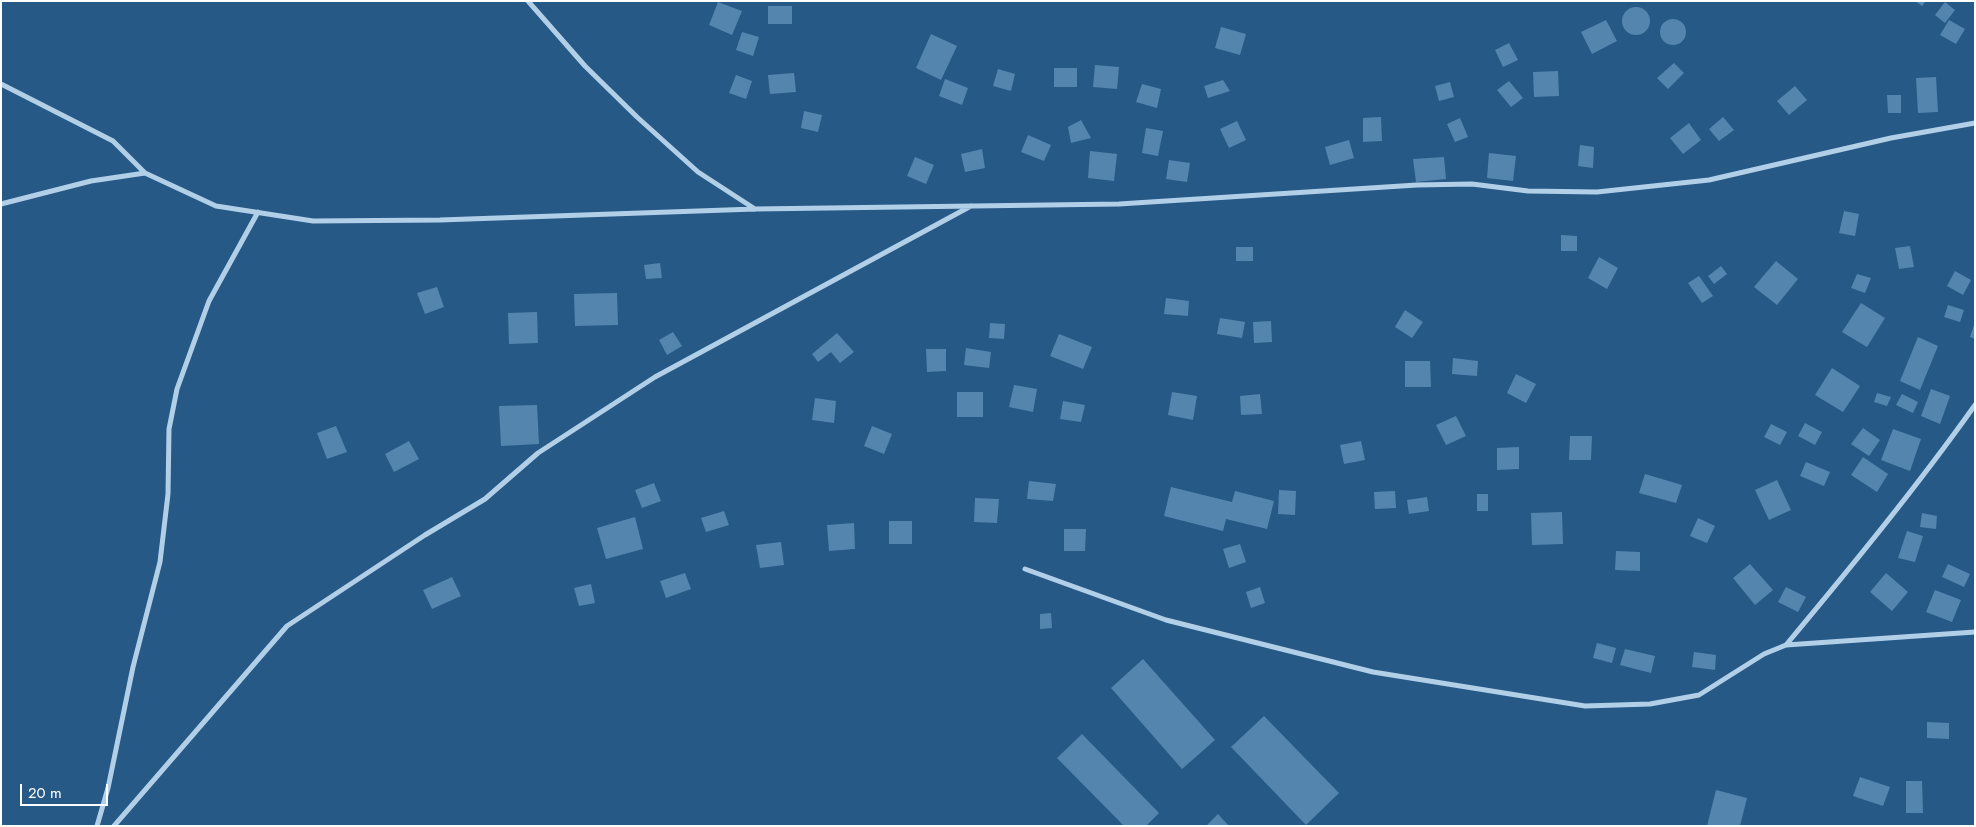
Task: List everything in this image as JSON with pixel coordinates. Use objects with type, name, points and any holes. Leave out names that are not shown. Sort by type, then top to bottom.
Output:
[{"type":"street","points":[[528,1],[585,66],[637,117],[698,172],[755,209]]},
{"type":"street","points":[[1,84],[113,141],[145,172],[216,206],[313,221],[430,220],[755,209],[1119,204],[1416,185],[1472,184],[1528,191],[1598,192],[1709,180],[1891,138],[1975,123]]},
{"type":"street","points":[[1,204],[92,181],[145,172]]},
{"type":"street","points":[[114,826],[269,644],[287,626],[425,535],[485,499],[538,453],[655,377],[971,205]]},
{"type":"street","points":[[97,826],[108,788],[133,667],[160,562],[168,494],[169,429],[178,389],[209,301],[258,212]]},
{"type":"street","points":[[1786,645],[1868,547],[1945,448],[1975,405]]},
{"type":"street","points":[[1025,569],[1166,620],[1374,672],[1585,706],[1650,704],[1699,696],[1764,654],[1786,645],[1975,632]]},
{"type":"building","points":[[1915,1],[1926,1],[1922,6]]},
{"type":"building","points":[[718,2],[742,11],[732,35],[709,25]]},
{"type":"building","points":[[1945,2],[1955,10],[1945,23],[1935,15]]},
{"type":"building","points":[[768,6],[792,6],[792,24],[768,24]]},
{"type":"building","points":[[1636,7],[1646,11],[1650,21],[1646,31],[1636,35],[1626,31],[1622,21],[1626,11]]},
{"type":"building","points":[[1673,19],[1682,23],[1686,32],[1682,41],[1673,45],[1664,41],[1660,32],[1664,23]]},
{"type":"building","points":[[1606,20],[1617,41],[1592,54],[1581,32]]},
{"type":"building","points":[[1949,20],[1965,29],[1956,44],[1940,35]]},
{"type":"building","points":[[1221,27],[1246,34],[1240,55],[1215,48]]},
{"type":"building","points":[[742,32],[759,37],[753,56],[736,50]]},
{"type":"building","points":[[931,34],[957,46],[941,80],[916,68]]},
{"type":"building","points":[[1509,43],[1518,60],[1503,67],[1495,50]]},
{"type":"building","points":[[1674,63],[1684,73],[1668,89],[1657,78]]},
{"type":"building","points":[[1095,65],[1119,67],[1117,89],[1093,87]]},
{"type":"building","points":[[1054,68],[1077,68],[1077,87],[1054,87]]},
{"type":"building","points":[[998,69],[1015,74],[1011,91],[993,86]]},
{"type":"building","points":[[1558,71],[1559,96],[1534,97],[1533,72]]},
{"type":"building","points":[[794,73],[796,92],[770,94],[768,75]]},
{"type":"building","points":[[736,75],[752,81],[746,99],[729,93]]},
{"type":"building","points":[[1936,77],[1938,112],[1918,113],[1916,78]]},
{"type":"building","points":[[945,79],[968,88],[962,105],[939,96]]},
{"type":"building","points":[[1223,80],[1230,91],[1208,98],[1204,86]]},
{"type":"building","points":[[1509,81],[1523,98],[1511,107],[1497,90]]},
{"type":"building","points":[[1450,82],[1454,97],[1439,101],[1435,86]]},
{"type":"building","points":[[1142,84],[1161,89],[1157,108],[1136,102]]},
{"type":"building","points":[[1795,86],[1807,100],[1789,115],[1777,101]]},
{"type":"building","points":[[1887,95],[1901,95],[1901,113],[1888,113]]},
{"type":"building","points":[[804,111],[822,115],[818,132],[801,128]]},
{"type":"building","points":[[1381,117],[1382,141],[1363,142],[1363,118]]},
{"type":"building","points":[[1723,117],[1734,130],[1719,141],[1709,129]]},
{"type":"building","points":[[1460,118],[1468,137],[1455,142],[1447,124]]},
{"type":"building","points":[[1081,120],[1091,138],[1071,143],[1068,127]]},
{"type":"building","points":[[1237,121],[1246,140],[1229,148],[1220,129]]},
{"type":"building","points":[[1689,123],[1701,140],[1683,154],[1670,138]]},
{"type":"building","points":[[1146,128],[1163,131],[1158,156],[1142,153]]},
{"type":"building","points":[[1028,135],[1051,145],[1044,161],[1021,152]]},
{"type":"building","points":[[1349,140],[1354,158],[1330,165],[1325,147]]},
{"type":"building","points":[[1580,145],[1594,147],[1593,168],[1578,166]]},
{"type":"building","points":[[982,149],[985,168],[965,172],[961,154]]},
{"type":"building","points":[[1090,151],[1117,154],[1114,181],[1088,178]]},
{"type":"building","points":[[1489,153],[1516,156],[1513,181],[1487,178]]},
{"type":"building","points":[[915,157],[934,165],[926,184],[907,176]]},
{"type":"building","points":[[1444,157],[1446,179],[1416,182],[1413,159]]},
{"type":"building","points":[[1169,160],[1190,163],[1187,182],[1166,179]]},
{"type":"building","points":[[1844,211],[1859,214],[1855,236],[1839,233]]},
{"type":"building","points":[[1561,235],[1577,236],[1577,251],[1561,251]]},
{"type":"building","points":[[1910,246],[1914,267],[1899,269],[1895,248]]},
{"type":"building","points":[[1236,247],[1253,247],[1253,261],[1236,261]]},
{"type":"building","points":[[1599,257],[1618,268],[1607,289],[1588,278]]},
{"type":"building","points":[[1776,261],[1798,279],[1777,305],[1754,287]]},
{"type":"building","points":[[660,263],[662,278],[646,279],[644,265]]},
{"type":"building","points":[[1721,266],[1727,274],[1714,284],[1708,276]]},
{"type":"building","points":[[1955,271],[1971,280],[1963,295],[1947,286]]},
{"type":"building","points":[[1857,274],[1871,278],[1865,293],[1851,288]]},
{"type":"building","points":[[1699,276],[1713,296],[1702,303],[1688,283]]},
{"type":"building","points":[[437,287],[444,307],[425,314],[417,293]]},
{"type":"building","points":[[617,293],[618,325],[575,326],[574,294]]},
{"type":"building","points":[[1166,298],[1189,301],[1188,316],[1164,314]]},
{"type":"building","points":[[1861,303],[1885,318],[1867,347],[1842,332]]},
{"type":"building","points":[[1948,305],[1964,310],[1960,322],[1944,317]]},
{"type":"building","points":[[1405,310],[1423,322],[1412,338],[1395,327]]},
{"type":"building","points":[[537,312],[538,343],[509,344],[508,313]]},
{"type":"building","points":[[1220,318],[1245,322],[1242,338],[1217,334]]},
{"type":"building","points":[[1271,321],[1272,342],[1254,343],[1253,322]]},
{"type":"building","points":[[1975,322],[1975,339],[1970,337]]},
{"type":"building","points":[[990,323],[1005,324],[1004,339],[989,338]]},
{"type":"building","points":[[673,332],[682,346],[667,355],[659,340]]},
{"type":"building","points":[[837,333],[854,352],[840,363],[831,352],[818,362],[812,354]]},
{"type":"building","points":[[1059,334],[1092,347],[1083,369],[1050,356]]},
{"type":"building","points":[[1918,337],[1938,346],[1920,390],[1900,381]]},
{"type":"building","points":[[966,348],[991,352],[989,368],[964,365]]},
{"type":"building","points":[[926,349],[946,349],[946,371],[927,372]]},
{"type":"building","points":[[1453,358],[1478,361],[1477,376],[1452,374]]},
{"type":"building","points":[[1405,361],[1430,361],[1431,387],[1405,387]]},
{"type":"building","points":[[1832,368],[1860,386],[1843,412],[1815,395]]},
{"type":"building","points":[[1516,374],[1536,384],[1526,403],[1507,393]]},
{"type":"building","points":[[1014,385],[1037,389],[1033,412],[1009,407]]},
{"type":"building","points":[[1931,389],[1950,396],[1940,424],[1921,416]]},
{"type":"building","points":[[957,392],[983,392],[983,417],[957,417]]},
{"type":"building","points":[[1172,392],[1197,396],[1193,420],[1168,415]]},
{"type":"building","points":[[1877,393],[1891,397],[1887,406],[1874,402]]},
{"type":"building","points":[[1260,394],[1262,414],[1241,415],[1240,396]]},
{"type":"building","points":[[1902,394],[1918,402],[1913,413],[1896,405]]},
{"type":"building","points":[[815,398],[836,401],[834,423],[812,420]]},
{"type":"building","points":[[1063,401],[1085,405],[1081,422],[1060,419]]},
{"type":"building","points":[[537,405],[539,444],[501,446],[499,406]]},
{"type":"building","points":[[1456,416],[1466,436],[1446,445],[1436,425]]},
{"type":"building","points":[[1805,423],[1822,432],[1815,445],[1798,436]]},
{"type":"building","points":[[1771,424],[1787,432],[1780,445],[1764,437]]},
{"type":"building","points":[[336,426],[347,452],[327,459],[317,433]]},
{"type":"building","points":[[872,426],[892,434],[884,454],[864,446]]},
{"type":"building","points":[[1863,428],[1880,440],[1869,456],[1851,444]]},
{"type":"building","points":[[1893,429],[1921,439],[1910,471],[1881,460]]},
{"type":"building","points":[[1570,436],[1592,436],[1591,460],[1569,460]]},
{"type":"building","points":[[409,441],[419,459],[394,472],[385,454]]},
{"type":"building","points":[[1361,441],[1365,460],[1344,464],[1340,445]]},
{"type":"building","points":[[1519,447],[1519,469],[1497,470],[1497,448]]},
{"type":"building","points":[[1863,457],[1888,474],[1877,492],[1851,475]]},
{"type":"building","points":[[1806,462],[1830,472],[1824,486],[1800,476]]},
{"type":"building","points":[[1645,474],[1682,485],[1676,503],[1639,493]]},
{"type":"building","points":[[1777,480],[1791,510],[1769,520],[1755,490]]},
{"type":"building","points":[[1029,481],[1056,484],[1053,501],[1027,499]]},
{"type":"building","points":[[654,483],[661,501],[642,508],[635,490]]},
{"type":"building","points":[[1171,487],[1232,502],[1235,491],[1274,501],[1267,529],[1226,519],[1223,531],[1164,516]]},
{"type":"building","points":[[1279,490],[1296,491],[1295,515],[1278,514]]},
{"type":"building","points":[[1395,491],[1396,508],[1375,509],[1374,492]]},
{"type":"building","points":[[1477,494],[1488,494],[1488,511],[1477,511]]},
{"type":"building","points":[[1427,497],[1429,511],[1409,514],[1407,500]]},
{"type":"building","points":[[975,498],[999,499],[997,523],[974,522]]},
{"type":"building","points":[[724,511],[729,525],[706,532],[701,518]]},
{"type":"building","points":[[1562,512],[1563,544],[1532,545],[1531,513]]},
{"type":"building","points":[[1922,513],[1937,516],[1936,529],[1920,527]]},
{"type":"building","points":[[635,517],[643,549],[606,559],[597,528]]},
{"type":"building","points":[[1698,518],[1715,526],[1707,543],[1690,536]]},
{"type":"building","points":[[889,521],[912,521],[912,544],[889,544]]},
{"type":"building","points":[[854,523],[855,549],[829,551],[827,525]]},
{"type":"building","points":[[1064,529],[1086,529],[1085,551],[1064,551]]},
{"type":"building","points":[[1907,531],[1923,536],[1915,562],[1898,558]]},
{"type":"building","points":[[781,542],[784,565],[760,568],[756,545]]},
{"type":"building","points":[[1240,544],[1246,562],[1229,568],[1223,549]]},
{"type":"building","points":[[1616,551],[1640,552],[1640,571],[1615,570]]},
{"type":"building","points":[[1750,564],[1773,590],[1755,605],[1733,578]]},
{"type":"building","points":[[1948,564],[1970,574],[1964,587],[1942,577]]},
{"type":"building","points":[[685,573],[691,589],[666,598],[660,581]]},
{"type":"building","points":[[1886,573],[1908,592],[1892,611],[1870,592]]},
{"type":"building","points":[[452,577],[461,596],[432,609],[423,590]]},
{"type":"building","points":[[591,584],[595,603],[579,606],[574,588]]},
{"type":"building","points":[[1260,587],[1265,603],[1251,608],[1246,592]]},
{"type":"building","points":[[1786,587],[1806,597],[1798,612],[1778,602]]},
{"type":"building","points":[[1935,590],[1961,600],[1952,622],[1926,612]]},
{"type":"building","points":[[1051,613],[1052,628],[1040,629],[1040,614]]},
{"type":"building","points":[[1597,643],[1616,648],[1612,663],[1593,658]]},
{"type":"building","points":[[1625,649],[1655,656],[1651,673],[1620,665]]},
{"type":"building","points":[[1694,652],[1716,655],[1715,670],[1692,667]]},
{"type":"building","points":[[1143,659],[1215,740],[1182,769],[1111,688]]},
{"type":"building","points":[[1264,716],[1339,793],[1306,825],[1231,747]]},
{"type":"building","points":[[1927,722],[1949,723],[1949,739],[1927,738]]},
{"type":"building","points":[[1082,734],[1159,813],[1146,826],[1124,826],[1057,758]]},
{"type":"building","points":[[1860,777],[1890,787],[1883,806],[1853,796]]},
{"type":"building","points":[[1906,781],[1922,781],[1923,813],[1906,813]]},
{"type":"building","points":[[1716,790],[1747,798],[1740,826],[1707,826]]},
{"type":"building","points":[[1218,814],[1229,826],[1206,826]]}]
